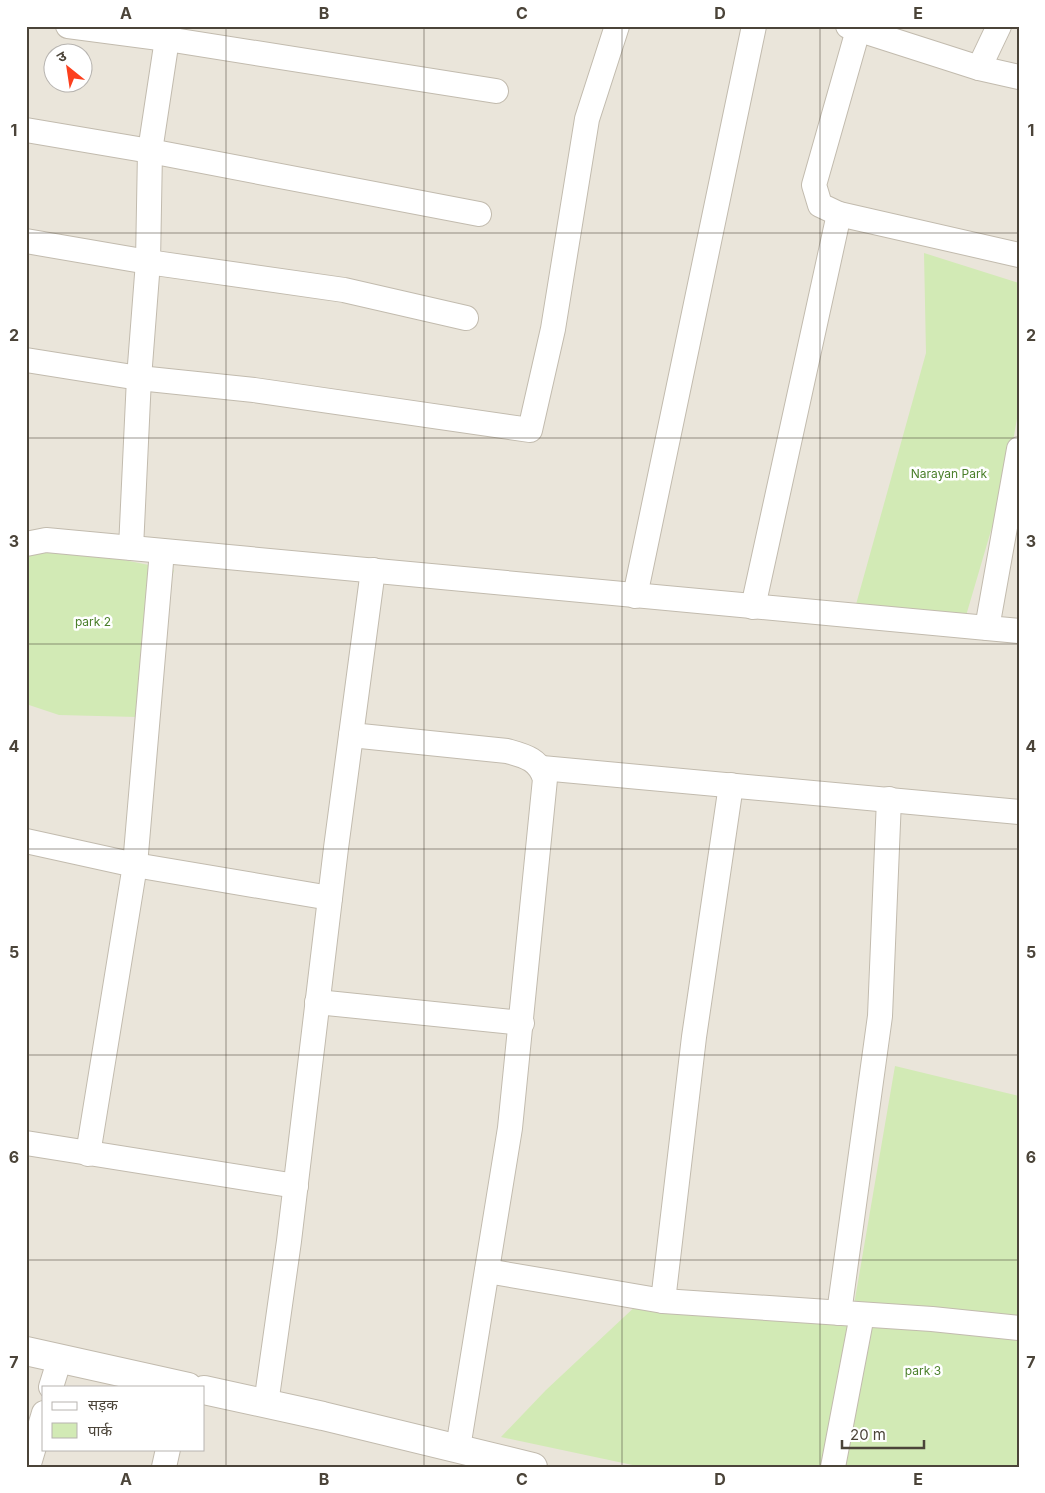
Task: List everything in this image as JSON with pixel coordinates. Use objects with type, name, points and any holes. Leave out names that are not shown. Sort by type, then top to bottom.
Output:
[{"type":"street","points":[[68,26],[168,32],[496,91]]},
{"type":"street","points":[[26,360],[139,378],[254,390],[530,430],[553,329],[587,119],[617,26]]},
{"type":"street","points":[[635,596],[754,26]]},
{"type":"street","points":[[979,68],[999,26]]},
{"type":"street","points":[[1019,77],[979,68],[882,31],[853,28],[814,185],[820,204],[839,214],[1019,255]]},
{"type":"street","points":[[131,548],[139,378],[148,262],[150,150],[168,32]]},
{"type":"street","points":[[26,130],[150,150],[479,214]]},
{"type":"street","points":[[753,607],[839,214]]},
{"type":"street","points":[[26,241],[148,262],[344,290],[466,318]]},
{"type":"street","points":[[987,628],[1019,449]]},
{"type":"street","points":[[26,544],[46,540],[1019,631]]},
{"type":"street","points":[[88,1154],[135,865],[162,551]]},
{"type":"street","points":[[266,1404],[296,1186],[330,898],[373,570]]},
{"type":"street","points":[[351,735],[507,751],[530,758],[542,768],[1019,812]]},
{"type":"street","points":[[458,1448],[510,1128],[545,779],[542,768]]},
{"type":"street","points":[[663,1301],[694,1037],[731,785]]},
{"type":"street","points":[[833,1467],[851,1314],[880,1016],[889,799]]},
{"type":"street","points":[[26,841],[135,865],[330,898]]},
{"type":"street","points":[[317,1002],[522,1023]]},
{"type":"street","points":[[26,1143],[296,1186]]},
{"type":"street","points":[[487,1271],[663,1301],[1019,1328]]},
{"type":"street","points":[[26,1351],[185,1386]]},
{"type":"street","points":[[51,1386],[60,1358]]},
{"type":"street","points":[[205,1391],[533,1467]]},
{"type":"street","points":[[28,1467],[42,1420]]},
{"type":"street","points":[[164,1467],[168,1450]]},
{"type":"shaded area","points":[[26,26],[1019,26],[1019,1467],[26,1467]]},
{"type":"green space","name":"Narayan Park","points":[[924,253],[1019,283],[1019,407],[1007,476],[963,626],[855,608],[926,353]]},
{"type":"green space","name":"park 2","points":[[26,549],[99,555],[174,570],[137,717],[59,715],[26,704]]},
{"type":"green space","name":"park 3","points":[[895,1066],[1019,1096],[1019,1467],[642,1467],[501,1437],[546,1390],[640,1302],[854,1305]]}]
